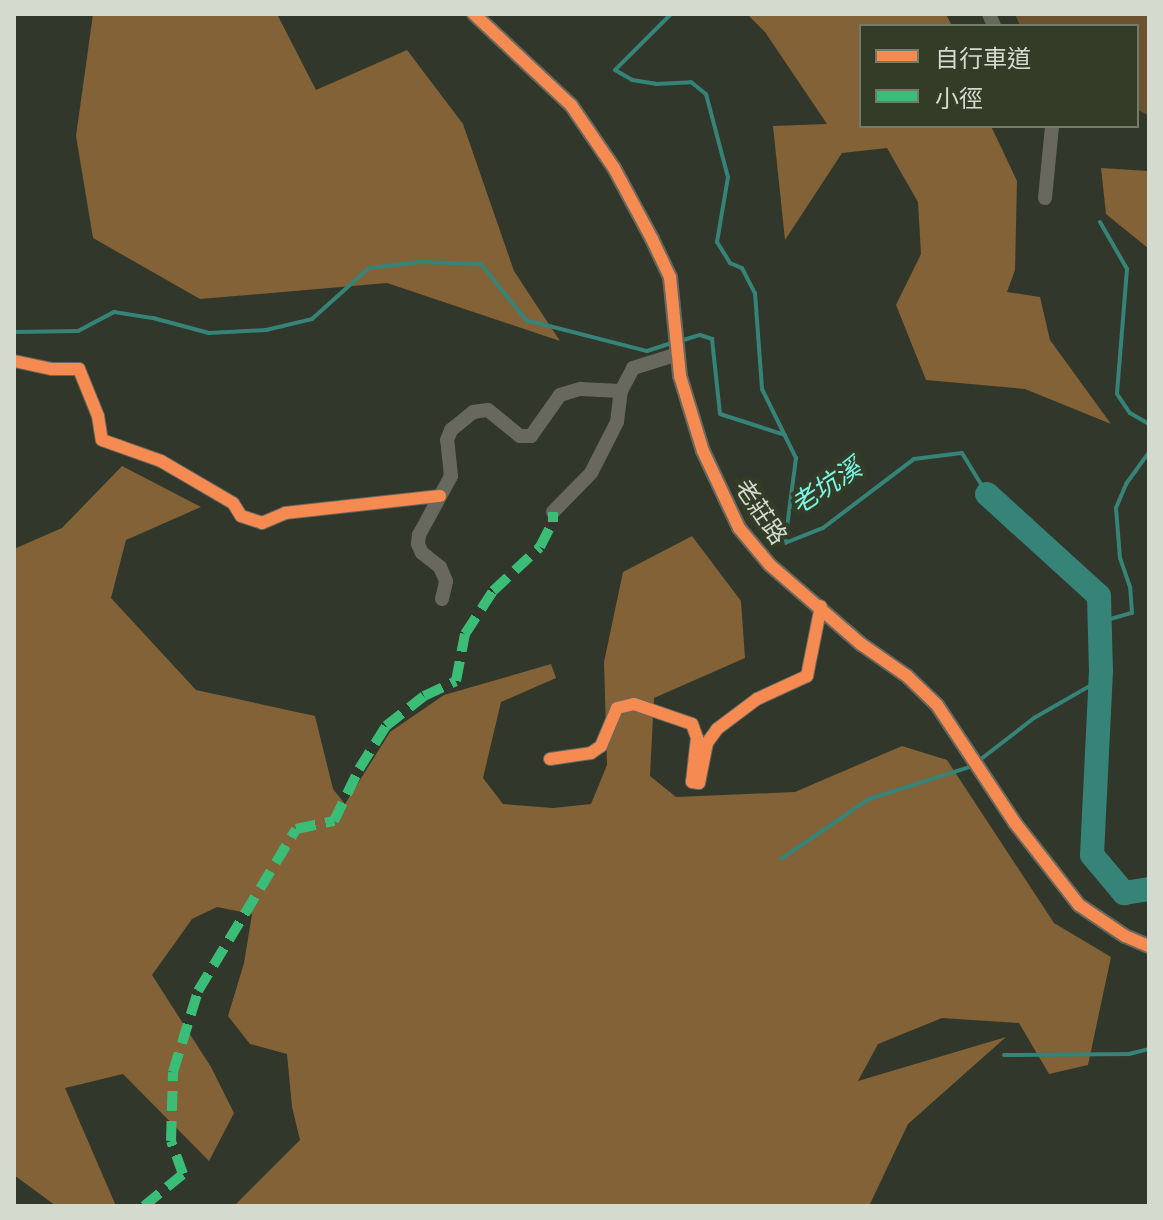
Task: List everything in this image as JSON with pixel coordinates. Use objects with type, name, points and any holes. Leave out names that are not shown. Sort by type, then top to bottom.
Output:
[{"type":"street","name":"老莊路","points":[[474,14],[571,105],[614,168],[670,277],[680,376],[703,451],[739,528],[770,565],[821,606],[861,644],[907,676],[937,705],[981,772],[1079,905],[1125,936],[1149,946]]},
{"type":"street","points":[[1045,198],[1052,128]]},
{"type":"street","points":[[553,512],[591,473],[617,422],[621,391],[633,368],[677,345]]},
{"type":"street","points":[[14,361],[52,369],[79,369],[98,416],[102,440],[161,461],[233,503],[241,516],[262,523],[285,513],[440,496]]},
{"type":"street","points":[[442,599],[446,581],[440,567],[422,553],[418,544],[451,476],[447,440],[451,430],[473,412],[488,410],[520,436],[531,436],[560,395],[580,389],[621,391]]},
{"type":"street","points":[[550,759],[591,753],[601,746],[617,708],[634,704],[692,724],[697,738],[692,782],[699,783],[707,743],[717,729],[757,699],[807,676],[821,606]]},
{"type":"shaded area","points":[[93,14],[277,14],[316,90],[407,50],[463,124],[514,271],[560,341],[387,283],[200,299],[93,238],[76,136]]},
{"type":"shaded area","points":[[747,14],[946,14],[951,24],[859,24],[859,128],[992,128],[1017,181],[1015,270],[1007,292],[1040,297],[1050,340],[1111,424],[1025,389],[926,380],[896,305],[921,254],[918,202],[887,148],[842,153],[785,240],[773,126],[827,124],[765,32]]},
{"type":"shaded area","points":[[1015,14],[1149,14],[1149,116],[1139,110],[1139,24],[1019,24]]},
{"type":"shaded area","points":[[1101,168],[1149,171],[1149,249],[1106,214]]},
{"type":"shaded area","points":[[122,466],[201,507],[126,540],[111,598],[196,690],[315,716],[333,789],[345,804],[390,732],[444,695],[551,664],[556,678],[501,702],[483,778],[503,804],[553,808],[591,804],[607,765],[604,662],[623,572],[692,536],[741,601],[745,658],[654,698],[650,776],[676,797],[795,792],[902,746],[947,760],[1054,923],[1111,957],[1088,1065],[1049,1074],[1019,1023],[942,1018],[878,1044],[858,1081],[1006,1037],[908,1124],[869,1206],[234,1206],[300,1140],[292,1107],[287,1054],[250,1044],[228,1016],[244,963],[252,914],[217,907],[192,919],[152,975],[211,1067],[234,1113],[209,1161],[123,1074],[65,1088],[116,1206],[56,1206],[14,1175],[14,549],[62,528]]},
{"type":"waterway","name":"老坑溪","points":[[671,14],[615,70],[632,80],[656,84],[691,82],[706,94],[728,177],[717,242],[730,263],[742,268],[755,293],[762,389],[796,458],[785,543],[823,528],[914,459],[962,453],[987,494]]},
{"type":"waterway","points":[[1100,222],[1127,269],[1117,394],[1130,413],[1149,424]]},
{"type":"waterway","points":[[14,332],[78,331],[114,312],[153,318],[209,333],[266,330],[312,319],[369,268],[420,262],[481,264],[526,320],[647,351],[671,343]]},
{"type":"waterway","points":[[680,341],[700,335],[712,339],[720,414],[785,435]]},
{"type":"waterway","points":[[1100,622],[1132,613],[1130,587],[1120,558],[1116,508],[1126,484],[1149,452]]},
{"type":"waterway","name":"老坑溪","points":[[987,494],[1099,596],[1101,671],[1092,855],[1124,893],[1149,889]]},
{"type":"waterway","points":[[981,759],[1034,718],[1100,680]]},
{"type":"waterway","points":[[781,859],[869,799],[970,767]]},
{"type":"waterway","points":[[1004,1055],[1129,1054],[1149,1049]]},
{"type":"marked path","points":[[144,1206],[183,1174],[171,1141],[173,1072],[198,991],[296,829],[334,821],[359,769],[386,726],[424,696],[456,681],[465,634],[493,591],[540,547],[553,522],[553,512]]},
{"type":"cycle path","points":[[474,14],[571,105],[614,168],[652,239],[670,277],[680,376],[703,451],[739,528],[770,565],[861,644],[907,676],[937,705],[1015,823],[1079,905],[1125,936],[1149,946]]},
{"type":"cycle path","points":[[14,361],[52,369],[79,369],[98,416],[102,440],[161,461],[233,503],[241,516],[262,523],[285,513],[440,496]]},
{"type":"cycle path","points":[[550,759],[591,753],[601,746],[617,708],[634,704],[692,724],[697,738],[692,782],[699,783],[707,743],[717,729],[757,699],[807,676],[821,606]]}]
